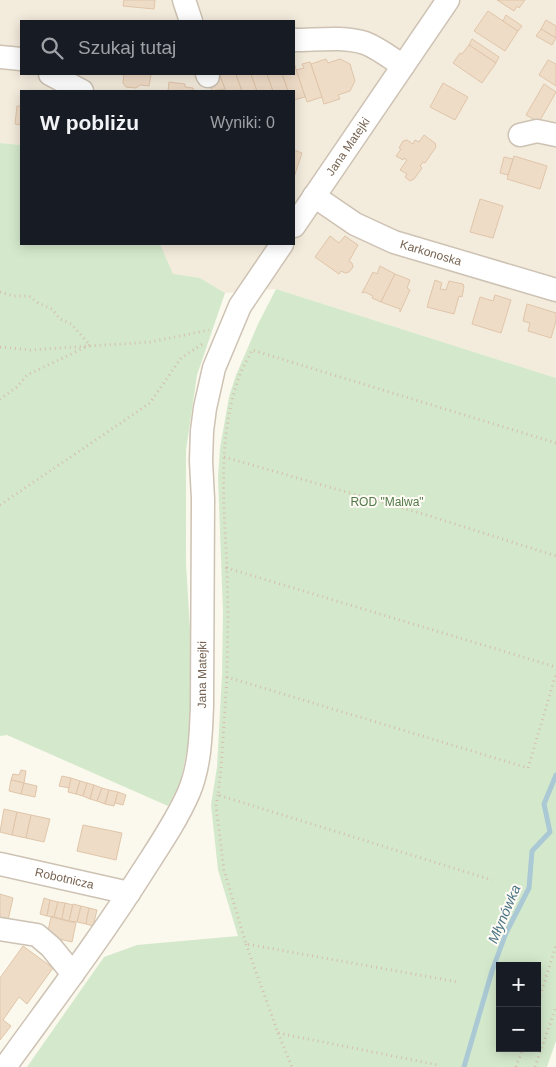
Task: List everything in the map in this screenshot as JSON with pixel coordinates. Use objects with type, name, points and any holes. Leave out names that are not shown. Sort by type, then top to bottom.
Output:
[{"type":"street","points":[[184,0],[191,20]]},
{"type":"street","name":"Jana Matejki","points":[[301,211],[448,0]]},
{"type":"street","points":[[295,40],[347,40],[367,44],[403,66]]},
{"type":"street","points":[[0,57],[20,59]]},
{"type":"street","points":[[52,75],[80,90]]},
{"type":"street","points":[[520,135],[537,131],[556,135]]},
{"type":"street","name":"Karkonoska","points":[[301,211],[355,224],[394,242],[556,290]]},
{"type":"street","name":"Jana Matejki","points":[[5,1067],[129,893],[168,831],[189,792],[201,740],[202,431],[214,368],[240,306],[281,245]]},
{"type":"street","name":"Robotnicza","points":[[0,864],[129,893]]},
{"type":"street","points":[[0,929],[37,934],[51,947],[73,974]]},
{"type":"path","points":[[0,292],[13,296],[29,296],[38,303],[52,309],[60,319],[71,324],[90,345]]},
{"type":"path","points":[[0,347],[30,350],[150,342],[232,325]]},
{"type":"path","points":[[0,505],[150,402],[181,358],[232,325]]},
{"type":"path","points":[[0,398],[17,387],[27,375],[90,345]]},
{"type":"path","points":[[292,1067],[246,944],[224,870],[216,806],[221,769],[227,677],[228,614],[224,457],[227,424],[239,377],[252,350],[556,443]]},
{"type":"path","points":[[224,457],[411,510],[556,556]]},
{"type":"path","points":[[203,563],[227,568],[556,667]]},
{"type":"path","points":[[227,677],[528,768],[556,674]]},
{"type":"path","points":[[218,796],[492,880]]},
{"type":"path","points":[[246,944],[458,982]]},
{"type":"path","points":[[541,993],[556,946]]},
{"type":"path","points":[[535,1067],[556,1007]]},
{"type":"path","points":[[278,1033],[438,1065]]},
{"type":"path","points":[[516,1067],[522,1052]]},
{"type":"shaded area","points":[[0,0],[556,0],[556,378],[276,289],[225,293],[200,278],[173,275],[160,245],[295,245],[295,90],[20,90],[20,145],[0,143]]},
{"type":"green space","points":[[0,143],[20,145],[20,245],[160,245],[173,274],[200,278],[225,293],[197,375],[186,450],[186,563],[194,696],[189,741],[180,783],[168,806],[7,735],[0,736]]},
{"type":"green space","name":"ROD \"Malwa\"","points":[[276,289],[556,378],[556,1041],[547,1067],[27,1067],[104,957],[137,945],[238,936],[218,870],[211,805],[217,767],[222,675],[223,612],[218,478],[220,448],[229,397],[236,375],[258,324]]},
{"type":"building","points":[[124,0],[155,0],[154,9],[123,6]]},
{"type":"building","points":[[497,0],[525,0],[514,11]]},
{"type":"building","points":[[488,11],[518,31],[505,51],[474,31]]},
{"type":"building","points":[[506,15],[522,26],[518,31],[503,21]]},
{"type":"building","points":[[546,20],[556,26],[556,38],[541,29]]},
{"type":"building","points":[[541,29],[556,38],[552,45],[536,36]]},
{"type":"building","points":[[472,39],[499,57],[496,63],[469,45]]},
{"type":"building","points":[[469,45],[496,63],[482,83],[453,63]]},
{"type":"building","points":[[326,59],[328,63],[340,59],[350,64],[355,81],[350,91],[338,95],[340,99],[324,104],[311,64]]},
{"type":"building","points":[[548,60],[556,64],[556,86],[539,75]]},
{"type":"building","points":[[310,62],[322,97],[307,102],[296,70],[304,68],[302,64]]},
{"type":"building","points":[[295,66],[305,97],[295,100],[295,90],[288,90],[282,75],[295,75]]},
{"type":"building","points":[[124,75],[151,75],[149,86],[126,87],[123,83]]},
{"type":"building","points":[[219,75],[236,75],[242,90],[226,90]]},
{"type":"building","points":[[236,75],[251,75],[257,90],[242,90]]},
{"type":"building","points":[[251,75],[267,75],[273,90],[257,90]]},
{"type":"building","points":[[267,75],[282,75],[288,90],[273,90]]},
{"type":"building","points":[[220,76],[225,89],[212,90],[208,80]]},
{"type":"building","points":[[169,82],[185,84],[185,87],[193,88],[194,90],[168,90]]},
{"type":"building","points":[[443,83],[468,97],[455,120],[430,107]]},
{"type":"building","points":[[544,84],[556,92],[539,122],[526,115]]},
{"type":"building","points":[[17,106],[20,106],[20,125],[15,124]]},
{"type":"building","points":[[424,135],[435,143],[436,147],[425,163],[423,162],[420,166],[422,168],[414,179],[410,181],[405,177],[407,174],[400,170],[407,160],[396,156],[401,149],[399,148],[403,141],[407,140],[413,144],[415,140],[419,142]]},
{"type":"building","points":[[295,150],[302,153],[295,174]]},
{"type":"building","points":[[514,156],[547,166],[540,189],[507,179]]},
{"type":"building","points":[[504,157],[513,159],[508,175],[500,173]]},
{"type":"building","points":[[480,199],[503,206],[493,238],[470,232]]},
{"type":"building","points":[[330,236],[339,243],[345,236],[358,245],[349,261],[353,267],[349,272],[341,271],[339,274],[315,257]]},
{"type":"building","points":[[380,266],[395,274],[381,302],[365,292],[362,293],[373,272],[377,274]]},
{"type":"building","points":[[395,274],[410,280],[407,288],[410,290],[400,312],[400,309],[381,302]]},
{"type":"building","points":[[435,280],[442,283],[440,289],[446,290],[449,281],[463,284],[462,297],[459,296],[454,314],[427,307]]},
{"type":"building","points":[[495,295],[511,300],[501,333],[472,324],[480,297],[493,301]]},
{"type":"building","points":[[527,304],[556,313],[556,321],[551,338],[528,331],[530,323],[523,321]]},
{"type":"building","points":[[21,770],[26,771],[24,783],[11,780],[13,774],[19,775]]},
{"type":"building","points":[[62,776],[71,778],[69,788],[59,786]]},
{"type":"building","points":[[71,778],[80,781],[76,794],[68,792]]},
{"type":"building","points":[[11,780],[24,783],[21,794],[9,791]]},
{"type":"building","points":[[80,781],[87,783],[83,796],[76,794]]},
{"type":"building","points":[[24,783],[37,786],[35,797],[21,794]]},
{"type":"building","points":[[87,783],[94,785],[90,799],[83,796]]},
{"type":"building","points":[[94,785],[102,788],[97,801],[90,799]]},
{"type":"building","points":[[102,788],[109,790],[105,804],[97,801]]},
{"type":"building","points":[[109,790],[118,792],[114,806],[105,804]]},
{"type":"building","points":[[118,792],[126,795],[123,805],[115,803]]},
{"type":"building","points":[[4,809],[17,812],[12,835],[0,832]]},
{"type":"building","points":[[17,812],[31,815],[26,838],[12,835]]},
{"type":"building","points":[[31,815],[50,819],[44,842],[26,838]]},
{"type":"building","points":[[83,825],[122,833],[116,860],[77,851]]},
{"type":"building","points":[[0,894],[13,898],[8,920],[0,918]]},
{"type":"building","points":[[44,898],[50,900],[47,916],[40,914]]},
{"type":"building","points":[[50,900],[58,902],[54,917],[47,916]]},
{"type":"building","points":[[58,902],[65,903],[62,919],[54,917]]},
{"type":"building","points":[[65,903],[73,905],[69,921],[62,919]]},
{"type":"building","points":[[73,904],[81,906],[77,922],[69,921]]},
{"type":"building","points":[[81,906],[89,908],[86,924],[77,922]]},
{"type":"building","points":[[89,908],[97,910],[93,926],[86,924]]},
{"type":"building","points":[[51,917],[76,923],[72,942],[47,936]]},
{"type":"building","points":[[23,946],[53,968],[27,1004],[19,997],[3,1020],[11,1026],[0,1040],[0,978]]},
{"type":"waterway","name":"Młynówka","points":[[464,1067],[492,971],[506,933],[529,888],[532,851],[550,832],[544,804],[556,775]]}]
